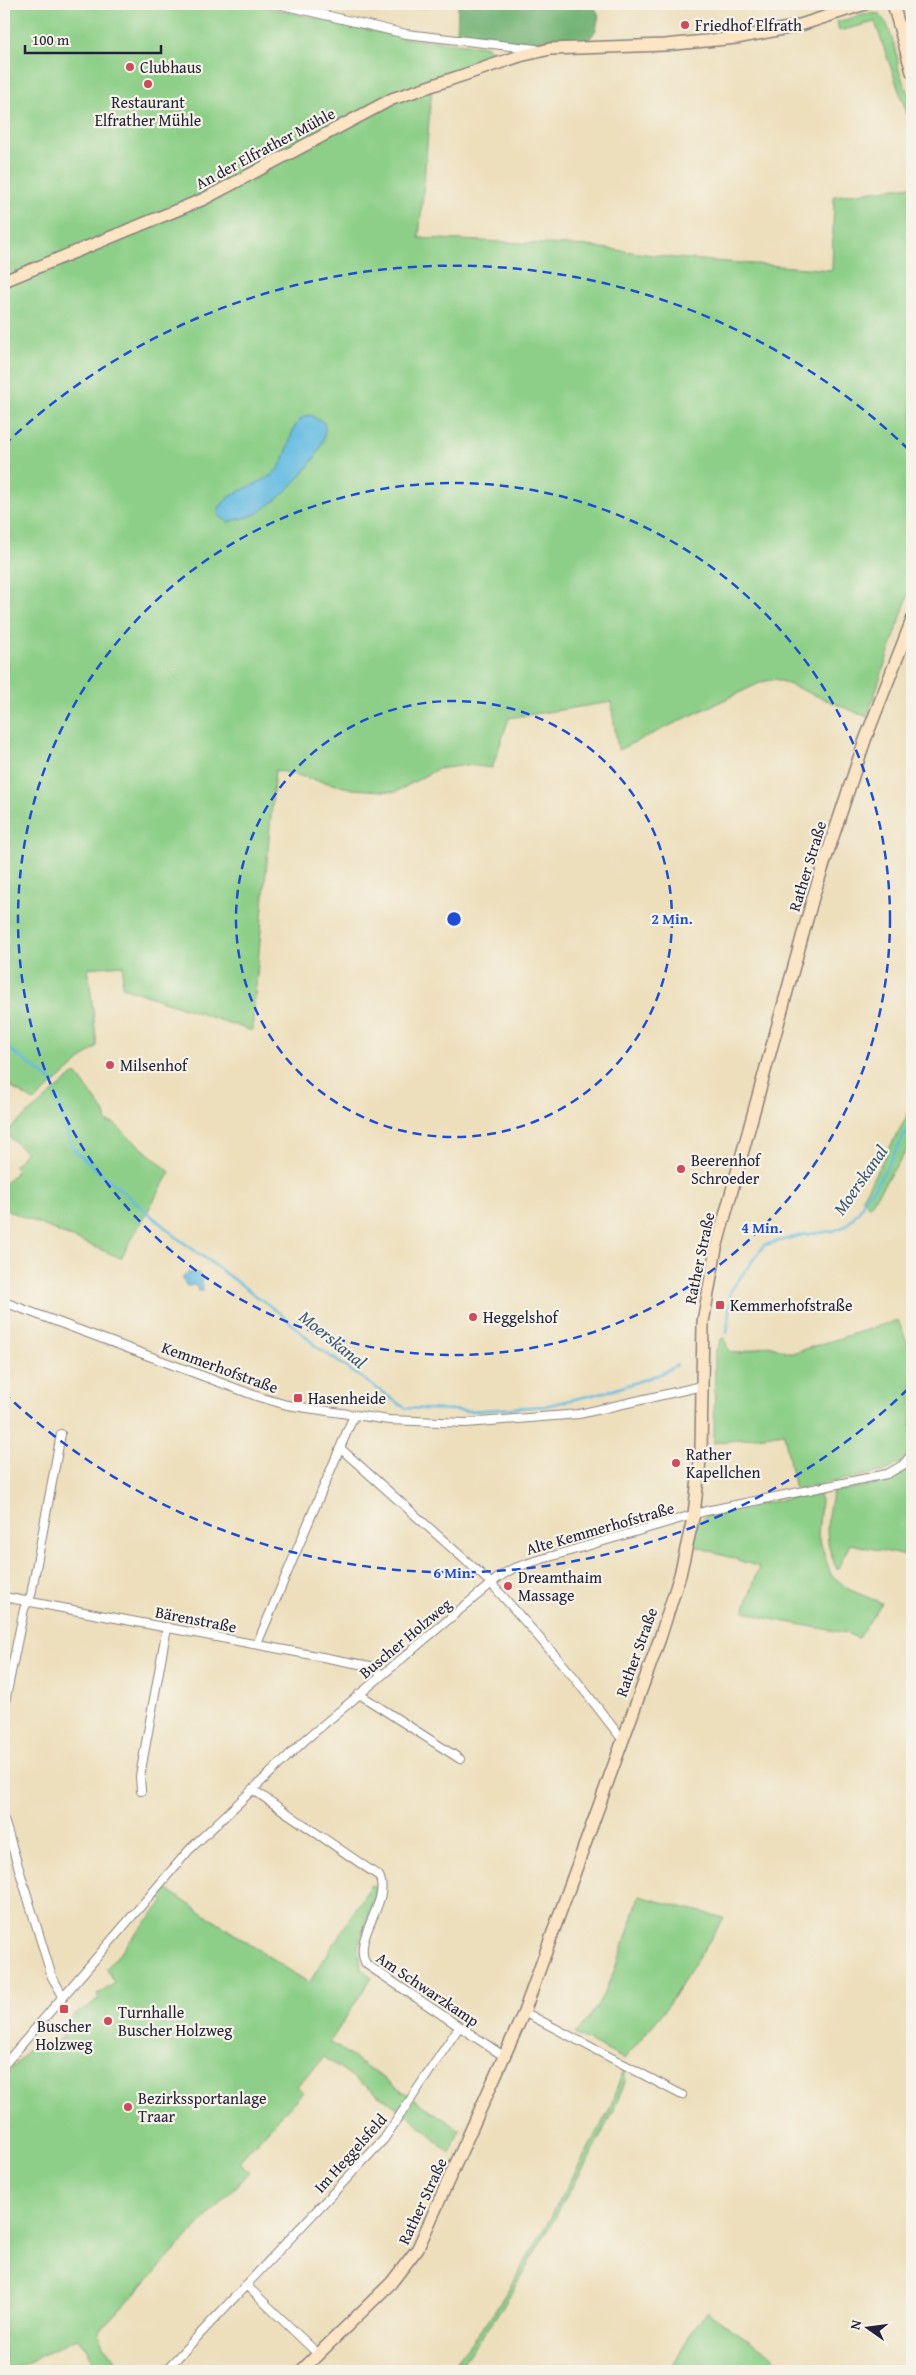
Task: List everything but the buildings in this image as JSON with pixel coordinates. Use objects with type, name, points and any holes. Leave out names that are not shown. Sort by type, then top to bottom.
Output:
[{"type":"street","name":"An der Elfrather Mühle","points":[[278,4],[406,34],[543,50],[665,44],[736,38],[794,27],[865,4]]},
{"type":"street","points":[[893,4],[912,72]]},
{"type":"street","name":"An der Elfrather Mühle","points":[[4,281],[185,208],[392,99],[543,50]]},
{"type":"street","name":"Rather Straße","points":[[301,2371],[391,2283],[415,2254],[524,2012],[675,1593],[694,1514],[701,1452],[703,1322],[709,1280],[744,1142],[831,841],[866,740],[912,620]]},
{"type":"street","name":"Kemmerhofstraße","points":[[4,1302],[259,1397],[287,1404],[389,1420],[466,1423],[579,1414],[702,1386]]},
{"type":"street","points":[[256,1644],[354,1415]]},
{"type":"street","points":[[4,1707],[24,1609],[28,1601],[61,1434]]},
{"type":"street","points":[[340,1448],[491,1583]]},
{"type":"street","name":"Alte Kemmerhofstraße","points":[[491,1583],[506,1572],[518,1567],[694,1514],[886,1474],[902,1465],[912,1454]]},
{"type":"street","name":"Rather Straße","points":[[491,1583],[573,1676],[622,1739]]},
{"type":"street","name":"Buscher Holzweg","points":[[4,2065],[174,1865],[309,1736],[491,1583]]},
{"type":"street","name":"Bärenstraße","points":[[4,1596],[370,1666],[381,1674]]},
{"type":"street","points":[[141,1792],[140,1776],[167,1627]]},
{"type":"street","name":"Buscher Holzweg","points":[[360,1694],[460,1759]]},
{"type":"street","name":"Am Schwarzkamp","points":[[252,1790],[380,1876],[382,1890],[364,1943],[364,1960],[375,1971],[505,2057]]},
{"type":"street","points":[[4,1820],[52,1977],[63,1996]]},
{"type":"street","points":[[524,2012],[682,2095]]},
{"type":"street","name":"Im Heggelsfeld","points":[[165,2371],[384,2139],[460,2027]]},
{"type":"street","points":[[246,2285],[318,2354]]},
{"type":"green space","points":[[4,4],[262,4],[262,6],[404,38],[485,46],[491,49],[493,55],[489,62],[432,87],[419,238],[587,246],[675,258],[832,270],[834,196],[912,186],[912,584],[867,717],[776,679],[762,682],[618,750],[611,702],[509,718],[492,768],[468,765],[437,769],[396,792],[353,789],[275,770],[252,1031],[122,987],[123,965],[88,968],[97,1046],[34,1101],[4,1083]]},
{"type":"green space","points":[[458,4],[592,4],[599,15],[596,30],[588,41],[544,45],[457,35]]},
{"type":"green space","points":[[869,13],[879,14],[887,24],[896,50],[899,71],[912,102],[912,128],[875,22],[839,31],[837,22]]},
{"type":"green space","points":[[76,1073],[105,1113],[107,1123],[113,1123],[170,1172],[121,1258],[4,1209],[4,1184],[18,1170],[14,1166],[26,1152],[5,1133]]},
{"type":"green space","points":[[912,1107],[912,1142],[869,1207],[862,1198]]},
{"type":"green space","points":[[898,1320],[912,1355],[911,1449],[900,1463],[886,1471],[795,1490],[784,1433],[714,1443],[715,1353],[721,1339],[725,1338],[727,1347],[732,1352],[740,1353],[769,1345],[792,1353]]},
{"type":"green space","points":[[912,1464],[912,1557],[850,1544],[837,1570],[830,1550],[827,1531],[828,1513],[833,1492],[888,1481],[898,1477]]},
{"type":"green space","points":[[818,1493],[821,1500],[818,1536],[831,1575],[850,1590],[882,1603],[858,1638],[846,1633],[765,1618],[744,1611],[759,1567],[692,1545],[698,1523],[708,1514]]},
{"type":"green space","name":"Bezirkssportanlage Traar","points":[[371,1885],[377,1888],[358,1947],[360,1968],[372,1977],[330,2042],[460,2130],[450,2153],[409,2116],[324,2057],[297,2086],[303,2092],[239,2161],[249,2172],[98,2333],[103,2345],[125,2371],[98,2371],[87,2349],[77,2338],[10,2371],[4,2371],[4,2078],[35,2042],[39,2049],[64,2038],[60,2029],[62,2024],[99,1999],[97,1995],[115,1983],[106,1969],[164,1901],[158,1897],[166,1889],[309,1983]]},
{"type":"green space","points":[[639,1896],[724,1918],[662,2014],[624,2059],[575,2034],[597,2006],[606,1988],[622,1950]]},
{"type":"green space","points":[[624,2067],[626,2080],[591,2155],[503,2307],[458,2369],[462,2371],[449,2371],[495,2311],[534,2247],[609,2111]]},
{"type":"green space","points":[[708,2310],[712,2316],[767,2352],[787,2371],[670,2371],[694,2328]]},
{"type":"water","points":[[310,415],[324,423],[324,435],[313,461],[303,474],[279,497],[258,513],[228,522],[219,516],[218,510],[230,497],[263,480],[278,469],[294,429],[303,418]]},
{"type":"water","points":[[187,1273],[198,1273],[202,1278],[203,1291],[198,1291],[196,1285],[187,1286],[182,1279]]},
{"type":"waterway","name":"Moerskanal","points":[[4,1045],[52,1081]]},
{"type":"waterway","name":"Moerskanal","points":[[56,1095],[70,1143],[75,1151],[180,1240],[281,1314],[317,1347],[405,1408],[469,1411],[545,1406],[613,1390],[660,1374],[677,1365]]},
{"type":"waterway","name":"Moerskanal","points":[[727,1333],[731,1290],[764,1245],[802,1235],[833,1231],[846,1226],[859,1211],[867,1195],[875,1187],[912,1122]]},
{"type":"place","name":"Friedhof Elfrath","points":[[685,25]]},
{"type":"place","name":"Clubhaus","points":[[130,67]]},
{"type":"place","name":"Restaurant Elfrather Mühle","points":[[148,84]]},
{"type":"place","name":"Milsenhof","points":[[110,1065]]},
{"type":"place","name":"Beerenhof Schroeder","points":[[681,1169]]},
{"type":"place","name":"Kemmerhofstraße","points":[[720,1305]]},
{"type":"place","name":"Heggelshof","points":[[473,1317]]},
{"type":"place","name":"Hasenheide","points":[[298,1398]]},
{"type":"place","name":"Rather Kapellchen","points":[[676,1463]]},
{"type":"place","name":"Dreamthaim Massage","points":[[508,1586]]},
{"type":"place","name":"Buscher Holzweg","points":[[64,2009]]},
{"type":"place","name":"Turnhalle Buscher Holzweg","points":[[108,2021]]},
{"type":"place","name":"Bezirkssportanlage Traar","points":[[128,2107]]}]
